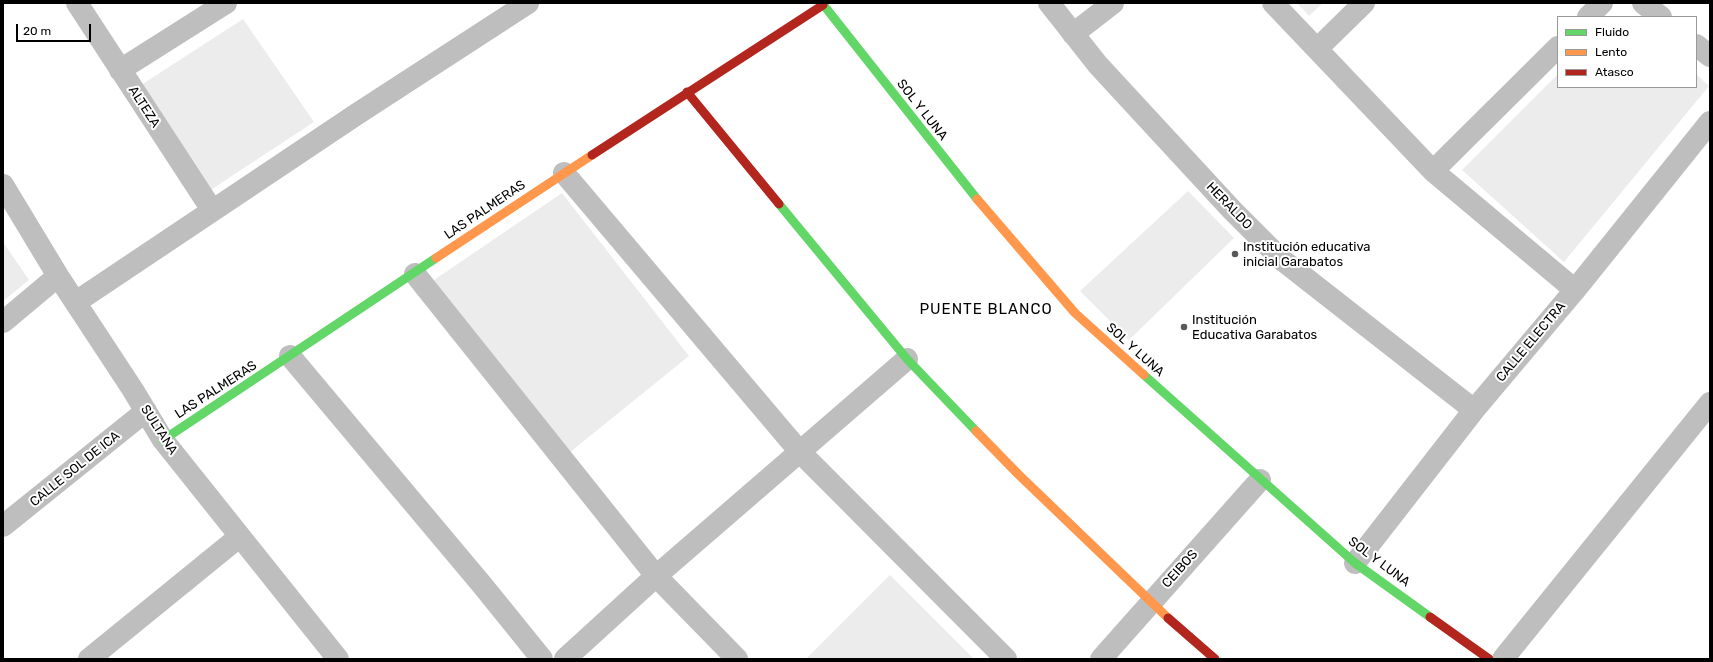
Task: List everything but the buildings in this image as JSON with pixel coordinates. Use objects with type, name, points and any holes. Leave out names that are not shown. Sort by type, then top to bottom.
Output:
[{"type":"street","name":"ALTEZA","points":[[77,3],[212,210]]},
{"type":"street","points":[[120,70],[226,3]]},
{"type":"street","points":[[76,302],[212,210],[528,3]]},
{"type":"street","name":"HERALDO","points":[[1048,3],[1098,65],[1232,210],[1281,259],[1474,410]]},
{"type":"street","points":[[1073,34],[1113,3]]},
{"type":"street","points":[[1273,3],[1433,171],[1575,290]]},
{"type":"street","points":[[1317,49],[1364,3]]},
{"type":"street","points":[[1589,16],[1602,3]]},
{"type":"street","points":[[1643,3],[1659,16]]},
{"type":"street","name":"LAS PALMERAS","points":[[163,440],[415,274],[564,173],[823,4]]},
{"type":"street","name":"SOL Y LUNA","points":[[823,4],[964,184],[1075,313],[1260,480],[1356,563],[1488,659]]},
{"type":"street","points":[[1697,46],[1710,56]]},
{"type":"street","points":[[1433,171],[1557,48]]},
{"type":"street","points":[[687,92],[906,359],[1019,475],[1151,603],[1215,659]]},
{"type":"street","name":"CALLE ELECTRA","points":[[1356,563],[1474,410],[1575,290],[1710,122]]},
{"type":"street","points":[[564,173],[800,452],[1006,659]]},
{"type":"street","name":"SULTANA","points":[[3,185],[58,276],[146,411],[163,440],[338,659]]},
{"type":"street","points":[[415,274],[656,576],[737,659]]},
{"type":"street","points":[[3,322],[58,276]]},
{"type":"street","points":[[290,356],[484,586],[542,659]]},
{"type":"street","points":[[565,659],[656,576],[906,359]]},
{"type":"street","points":[[1503,659],[1710,403]]},
{"type":"street","name":"CALLE SOL DE ICA","points":[[3,526],[146,411]]},
{"type":"street","name":"CEIBOS","points":[[1101,659],[1260,480]]},
{"type":"street","points":[[89,659],[239,537]]},
{"type":"shaded area","points":[[1297,3],[1323,3],[1309,16]]},
{"type":"shaded area","points":[[243,19],[314,122],[209,191],[141,85]]},
{"type":"shaded area","points":[[1557,75],[1557,88],[1697,88],[1697,75],[1709,86],[1564,262],[1462,170]]},
{"type":"shaded area","points":[[1188,191],[1234,238],[1129,340],[1080,291]]},
{"type":"shaded area","points":[[562,193],[689,356],[569,453],[431,282]]},
{"type":"shaded area","points":[[3,242],[29,280],[3,301]]},
{"type":"shaded area","points":[[890,575],[974,659],[806,659]]},
{"type":"traffic: fast","points":[[822,3],[977,199]]},
{"type":"traffic: fast","points":[[779,204],[907,359],[976,431]]},
{"type":"traffic: fast","points":[[163,440],[436,258]]},
{"type":"traffic: fast","points":[[1144,375],[1355,563],[1430,617]]},
{"type":"traffic: slow","points":[[436,258],[592,155]]},
{"type":"traffic: slow","points":[[977,199],[1075,313],[1144,375]]},
{"type":"traffic: slow","points":[[976,431],[1019,475],[1168,618]]},
{"type":"traffic: jam","points":[[592,155],[823,5]]},
{"type":"traffic: jam","points":[[687,92],[779,204]]},
{"type":"traffic: jam","points":[[1430,617],[1489,659]]},
{"type":"traffic: jam","points":[[1168,618],[1215,659]]},
{"type":"place","name":"Institución educativa inicial Garabatos","points":[[1235,254]]},
{"type":"place","name":"Institución Educativa Garabatos","points":[[1184,327]]},
{"type":"district","name":"PUENTE BLANCO","points":[[986,310]]}]
